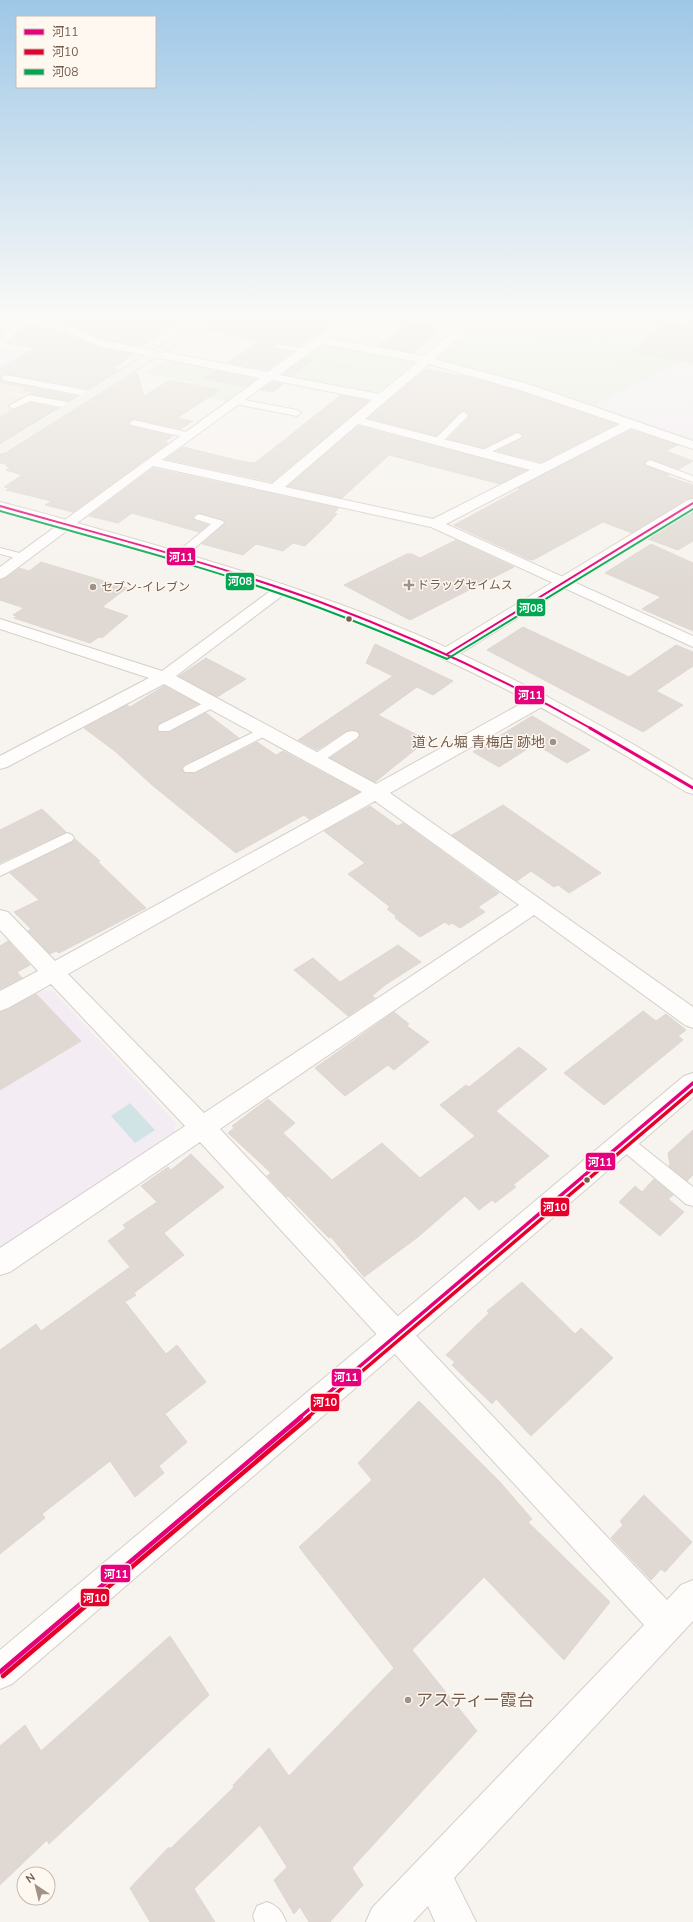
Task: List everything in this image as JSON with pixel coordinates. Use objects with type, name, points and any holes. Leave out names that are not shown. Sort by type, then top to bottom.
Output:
[{"type":"main road","points":[[0,450],[68,409]]},
{"type":"street","points":[[0,574],[224,409]]},
{"type":"street","points":[[275,489],[369,409]]},
{"type":"street","points":[[590,409],[693,444]]},
{"type":"street","points":[[356,420],[543,469]]},
{"type":"street","points":[[435,524],[631,423]]},
{"type":"street","points":[[151,462],[435,524],[692,640]]},
{"type":"street","points":[[447,654],[693,503]]},
{"type":"street","points":[[0,506],[179,556],[282,589],[365,619],[447,654],[541,700],[607,736],[693,788]]},
{"type":"street","points":[[0,763],[164,677],[282,589]]},
{"type":"street","points":[[0,624],[164,677],[376,792],[693,1019]]},
{"type":"street","points":[[0,1002],[541,700]]},
{"type":"street","points":[[0,1263],[534,905]]},
{"type":"street","points":[[0,917],[201,1129],[214,1140],[667,1625]]},
{"type":"street","points":[[0,1672],[693,1083]]},
{"type":"street","points":[[386,1922],[693,1597]]},
{"type":"street","points":[[432,1874],[456,1922]]},
{"type":"lane","points":[[271,409],[297,414]]},
{"type":"lane","points":[[437,442],[464,415]]},
{"type":"lane","points":[[134,423],[188,435]]},
{"type":"lane","points":[[482,453],[517,436]]},
{"type":"lane","points":[[650,463],[693,479]]},
{"type":"lane","points":[[179,556],[219,523],[199,517]]},
{"type":"lane","points":[[0,551],[23,557]]},
{"type":"lane","points":[[164,728],[212,703]]},
{"type":"lane","points":[[190,769],[264,731]]},
{"type":"lane","points":[[316,760],[352,735]]},
{"type":"lane","points":[[0,871],[66,838]]},
{"type":"lane","points":[[624,1142],[693,1198]]},
{"type":"shaded area","points":[[0,409],[35,409],[31,411],[0,419]]},
{"type":"shaded area","points":[[600,409],[693,409],[693,441]]},
{"type":"shaded area","points":[[41,990],[53,991],[176,1123],[174,1134],[0,1249],[0,1013]]},
{"type":"shaded area","points":[[130,1103],[155,1130],[135,1143],[111,1116]]},
{"type":"green space","points":[[591,409],[605,409],[693,439],[693,441]]},
{"type":"building","points":[[15,409],[56,409],[0,442],[0,417]]},
{"type":"building","points":[[78,409],[191,409],[177,418],[193,421],[181,429],[134,419],[128,422],[131,426],[172,437],[164,442],[168,443],[73,512],[45,505],[52,501],[6,490],[9,488],[4,487],[22,475],[6,470],[10,467],[6,466],[9,465],[0,463],[0,455],[6,454]]},
{"type":"building","points":[[324,409],[360,409],[272,482],[166,459],[183,447],[240,461],[255,463]]},
{"type":"building","points":[[379,409],[571,409],[616,424],[541,462],[497,451],[521,439],[523,435],[517,432],[484,448],[448,439],[468,418],[469,415],[465,411],[460,412],[436,436],[368,418]]},
{"type":"building","points":[[358,426],[526,470],[500,484],[389,455],[342,498],[288,486]]},
{"type":"building","points":[[631,430],[677,445],[666,451],[693,461],[679,469],[651,459],[644,463],[646,466],[669,475],[666,476],[693,485],[693,498],[687,499],[632,533],[603,522],[533,560],[454,525],[520,489],[518,488]]},
{"type":"building","points":[[153,468],[339,508],[334,513],[337,514],[332,520],[305,546],[293,543],[283,551],[256,544],[243,555],[202,544],[225,523],[223,520],[199,513],[193,516],[194,520],[208,525],[199,532],[132,513],[118,523],[89,516]]},
{"type":"building","points":[[693,511],[693,541],[678,550],[648,539]]},
{"type":"building","points":[[456,540],[514,567],[410,620],[344,585],[407,554],[412,554],[420,558]]},
{"type":"building","points":[[651,544],[693,563],[693,631],[642,609],[661,597],[605,573]]},
{"type":"building","points":[[41,562],[127,588],[102,607],[128,616],[102,638],[99,637],[90,643],[14,618],[17,616],[13,615],[24,608],[0,600],[0,580],[6,578],[19,568],[29,571]]},
{"type":"building","points":[[523,627],[629,677],[676,645],[693,652],[693,666],[656,691],[683,705],[643,732],[487,650]]},
{"type":"building","points":[[375,644],[453,681],[433,695],[417,687],[378,715],[427,740],[375,782],[330,758],[358,739],[360,734],[357,731],[346,731],[317,750],[298,740],[393,676],[366,663]]},
{"type":"building","points":[[206,658],[246,679],[217,697],[179,676]]},
{"type":"building","points":[[164,686],[198,704],[158,724],[158,732],[170,732],[206,713],[239,738],[184,765],[182,768],[184,773],[196,773],[257,742],[276,755],[283,751],[359,792],[309,819],[304,815],[236,853],[152,785],[116,752],[84,728],[127,705],[130,707]]},
{"type":"building","points":[[532,716],[590,750],[567,763],[535,744],[499,767],[473,752]]},
{"type":"building","points":[[503,805],[601,873],[569,893],[558,885],[554,887],[531,871],[517,881],[452,835]]},
{"type":"building","points":[[370,806],[398,826],[403,823],[499,893],[478,907],[485,912],[460,928],[452,923],[449,925],[445,922],[420,937],[395,918],[396,916],[387,909],[390,907],[348,874],[365,863],[324,831]]},
{"type":"building","points":[[42,809],[66,832],[0,863],[0,830]]},
{"type":"building","points":[[75,839],[100,861],[98,862],[146,908],[59,953],[56,951],[50,954],[28,931],[31,929],[14,912],[39,900],[10,873],[73,842]]},
{"type":"building","points":[[8,941],[30,965],[17,972],[22,978],[0,989],[0,946]]},
{"type":"building","points":[[398,945],[421,962],[385,985],[372,996],[375,998],[348,1016],[294,970],[313,958],[340,982]]},
{"type":"building","points":[[36,994],[81,1041],[0,1090],[0,1012]]},
{"type":"building","points":[[643,1011],[656,1021],[666,1014],[686,1030],[678,1036],[683,1040],[604,1105],[564,1073]]},
{"type":"building","points":[[394,1012],[409,1024],[407,1026],[429,1042],[394,1070],[388,1065],[345,1096],[315,1068]]},
{"type":"building","points":[[519,1047],[547,1069],[496,1111],[549,1156],[513,1185],[516,1187],[495,1203],[492,1200],[479,1210],[465,1196],[418,1237],[364,1277],[331,1237],[329,1238],[267,1176],[271,1173],[228,1133],[234,1128],[232,1126],[268,1099],[295,1123],[283,1133],[332,1180],[382,1143],[420,1178],[475,1136],[440,1105],[466,1085],[469,1087]]},
{"type":"building","points":[[693,1130],[693,1175],[687,1181],[669,1166],[668,1153]]},
{"type":"building","points":[[191,1154],[224,1187],[164,1233],[184,1255],[134,1293],[136,1295],[125,1302],[166,1354],[177,1345],[206,1382],[165,1414],[187,1442],[159,1466],[164,1473],[135,1497],[110,1461],[42,1514],[45,1518],[0,1554],[0,1350],[36,1324],[41,1331],[130,1267],[108,1241],[126,1228],[123,1225],[157,1202],[141,1186],[168,1167],[171,1170]]},
{"type":"building","points":[[654,1179],[673,1195],[668,1199],[684,1212],[660,1236],[619,1202],[635,1186],[642,1192]]},
{"type":"building","points":[[522,1282],[575,1334],[581,1328],[613,1358],[531,1436],[496,1399],[492,1404],[452,1365],[455,1362],[446,1355],[489,1313],[487,1311]]},
{"type":"building","points":[[419,1401],[500,1482],[532,1519],[528,1522],[610,1602],[564,1660],[484,1577],[412,1650],[477,1731],[352,1868],[363,1885],[330,1922],[309,1922],[300,1907],[294,1914],[274,1880],[287,1867],[260,1825],[194,1889],[215,1922],[150,1922],[130,1888],[169,1847],[170,1849],[234,1787],[233,1785],[269,1748],[289,1776],[394,1668],[299,1547],[372,1480],[358,1463]]},
{"type":"building","points":[[644,1495],[692,1542],[665,1572],[661,1569],[651,1580],[611,1538],[623,1525],[620,1521]]},
{"type":"building","points":[[170,1636],[209,1695],[49,1844],[47,1840],[20,1866],[16,1866],[16,1870],[0,1885],[0,1746],[25,1725],[41,1751]]},
{"type":"transit line","name":"河11","points":[[447,654],[693,503]]},
{"type":"transit line","name":"河11","points":[[0,506],[184,558],[274,586],[364,619],[449,656],[532,696],[573,718],[693,788]]},
{"type":"transit line","name":"河08","points":[[0,511],[169,559],[281,594],[391,635],[447,659],[693,509]]},
{"type":"transit line","name":"河11","points":[[0,1672],[693,1083]]},
{"type":"transit line","name":"河10","points":[[3,1676],[693,1090]]},
{"type":"place","name":"ドラッグセイムス","points":[[409,585]]},
{"type":"place","name":"セブン-イレブン","points":[[93,587]]},
{"type":"place","name":"道とん堀 青梅店 跡地","points":[[553,742]]},
{"type":"place","name":"アスティー霞台","points":[[408,1700]]}]
